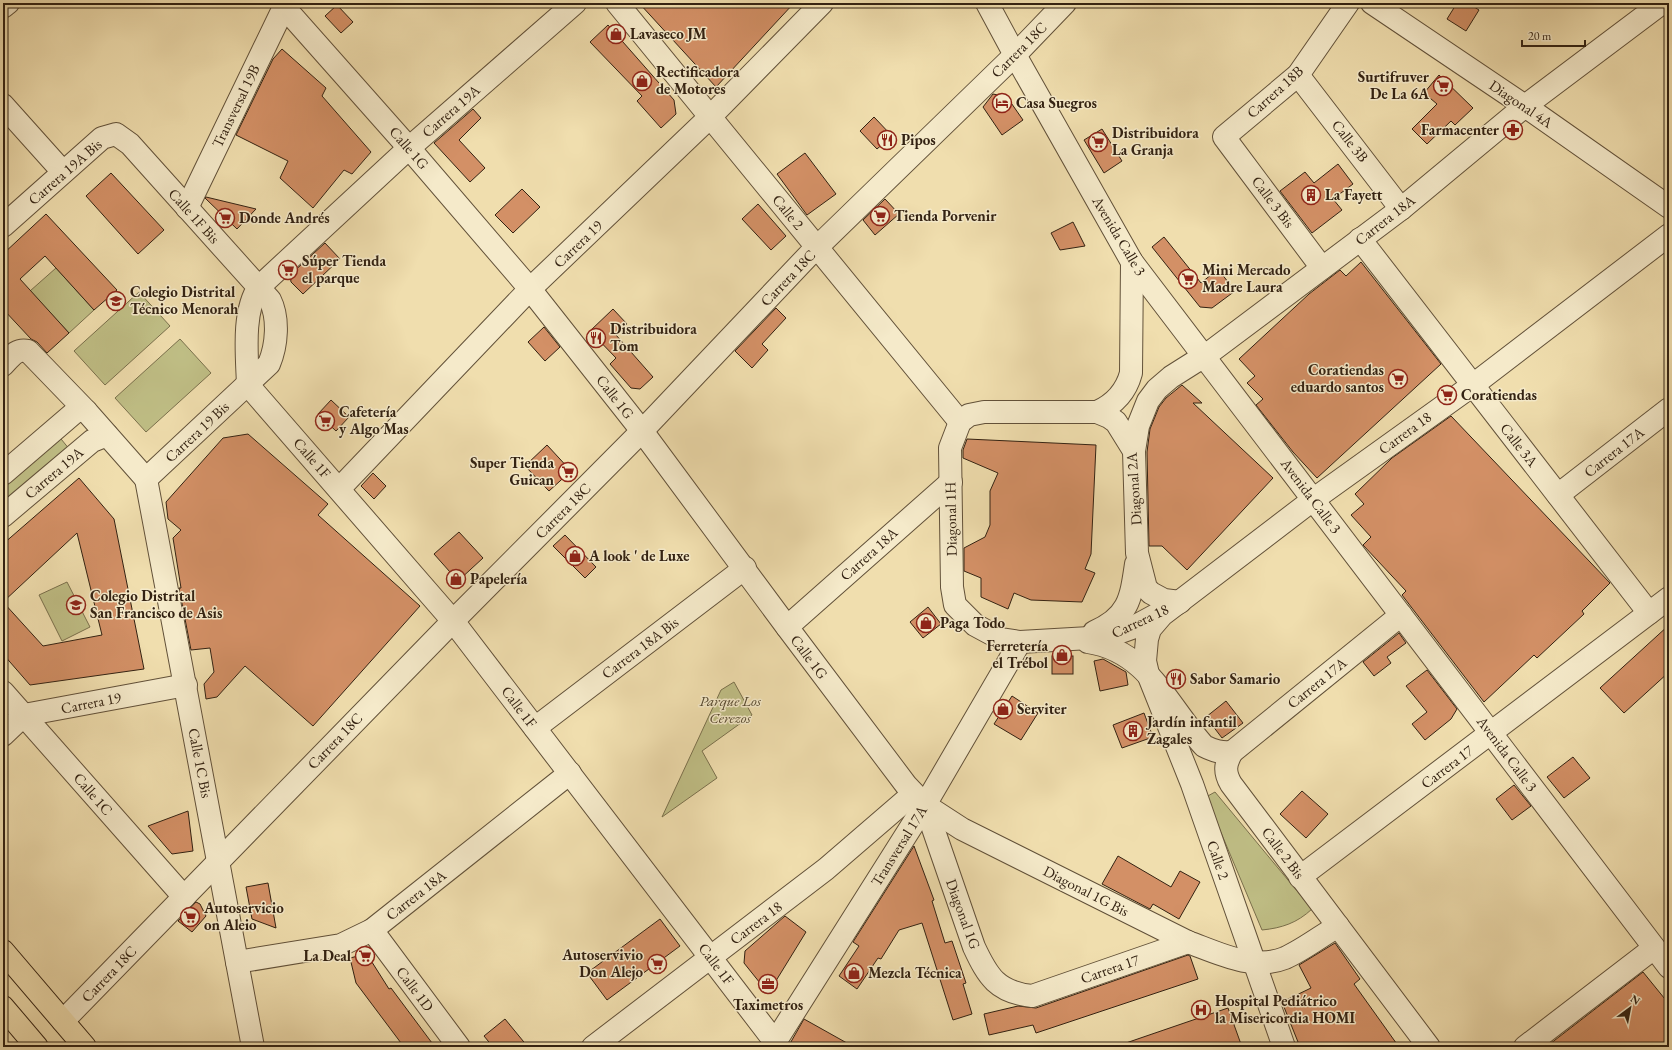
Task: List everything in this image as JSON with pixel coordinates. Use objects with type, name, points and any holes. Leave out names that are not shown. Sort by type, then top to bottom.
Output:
[{"type":"main road","points":[[3,951],[85,1047]]},
{"type":"main road","points":[[3,1007],[37,1047]]},
{"type":"street","points":[[3,8],[8,3]]},
{"type":"street","name":"Carrera 19A","points":[[259,287],[409,148],[575,3]]},
{"type":"street","name":"Calle 2","points":[[617,3],[960,422]]},
{"type":"street","name":"Carrera 19","points":[[339,489],[530,289],[710,117],[822,3]]},
{"type":"street","name":"Avenida Calle 3","points":[[987,3],[1015,56],[1132,262],[1205,355],[1669,967]]},
{"type":"street","name":"Carrera 18C","points":[[63,1021],[453,621],[642,432],[817,247],[1015,56],[1065,3]]},
{"type":"street","name":"Carrera 18B","points":[[1224,137],[1298,75],[1348,3]]},
{"type":"street","name":"Diagonal 4A","points":[[1374,3],[1669,207]]},
{"type":"street","name":"Carrera 18A","points":[[1134,451],[1138,426],[1148,401],[1157,389],[1171,377],[1205,355],[1400,209],[1524,106],[1662,3]]},
{"type":"street","name":"Calle 1G","points":[[285,5],[530,289],[642,432],[745,568],[787,627],[919,799]]},
{"type":"street","name":"Transversal 19B","points":[[186,208],[285,5]]},
{"type":"street","name":"Calle 3B","points":[[1298,75],[1400,209]]},
{"type":"street","points":[[3,105],[63,172]]},
{"type":"street","name":"Carrera 19A Bis","points":[[3,226],[102,138],[109,134],[116,134],[130,144]]},
{"type":"street","name":"Calle 3 Bis","points":[[1224,137],[1322,268]]},
{"type":"street","name":"Calle 1F Bis","points":[[130,144],[186,208],[259,287]]},
{"type":"street","name":"Carrera 18","points":[[1148,674],[1145,650],[1150,629],[1162,616],[1314,499],[1473,385],[1669,235]]},
{"type":"street","name":"Calle 3A","points":[[1360,239],[1649,613]]},
{"type":"street","points":[[960,422],[969,415],[984,412],[1097,412],[1115,402],[1128,382],[1131,373],[1132,262]]},
{"type":"street","name":"Carrera 19 Bis","points":[[146,479],[269,364],[275,348],[275,308],[259,287]]},
{"type":"street","points":[[3,365],[17,351],[22,349],[28,351],[86,411],[146,479]]},
{"type":"street","name":"Calle 1F","points":[[248,385],[453,621],[711,958],[774,1044]]},
{"type":"street","name":"Carrera 17A","points":[[1558,495],[1669,409]]},
{"type":"street","points":[[3,474],[74,413],[80,410],[86,411]]},
{"type":"street","name":"Diagonal 2A","points":[[1097,412],[1109,416],[1116,422],[1134,451],[1137,553],[1146,588],[1151,593],[1164,600],[1180,602]]},
{"type":"street","name":"Diagonal 1H","points":[[960,422],[950,448],[950,482],[952,592],[955,605],[963,614]]},
{"type":"street","name":"Carrera 19A","points":[[3,516],[92,441],[107,435]]},
{"type":"street","name":"Calle 1C Bis","points":[[146,479],[253,1047]]},
{"type":"street","name":"Carrera 18A","points":[[787,627],[950,482]]},
{"type":"street","name":"Carrera 18","points":[[1076,640],[1106,627],[1124,611],[1129,602],[1132,591],[1137,553]]},
{"type":"street","name":"Carrera 18A Bis","points":[[534,728],[745,568]]},
{"type":"street","name":"Carrera 17","points":[[1300,877],[1669,598]]},
{"type":"street","name":"Carrera 18","points":[[963,614],[989,634],[1001,638],[1020,642],[1076,640],[1113,635],[1132,628],[1180,602]]},
{"type":"street","name":"Carrera 17A","points":[[1232,752],[1401,614]]},
{"type":"street","name":"Carrera 18","points":[[1076,640],[1097,643],[1120,651],[1129,656],[1148,674]]},
{"type":"street","name":"Transversal 17A","points":[[774,1044],[919,799],[1020,642]]},
{"type":"street","points":[[1148,674],[1204,746],[1218,752],[1232,752]]},
{"type":"street","name":"Calle 2","points":[[1148,674],[1192,784],[1284,1047]]},
{"type":"street","name":"Carrera 19","points":[[24,715],[186,685]]},
{"type":"street","name":"Calle 1C","points":[[3,692],[184,897]]},
{"type":"street","points":[[3,735],[24,715]]},
{"type":"street","name":"Calle 2 Bis","points":[[1232,752],[1226,761],[1225,769],[1231,784],[1429,1047]]},
{"type":"street","name":"Carrera 18A","points":[[237,962],[341,945],[372,930],[570,774]]},
{"type":"street","name":"Carrera 18","points":[[593,1047],[919,799]]},
{"type":"street","name":"Diagonal 1G Bis","points":[[919,799],[962,829],[1188,942],[1226,957],[1254,962],[1285,958],[1338,926]]},
{"type":"street","name":"Diagonal 1G","points":[[919,799],[974,947],[984,969],[994,982],[1007,990],[1032,996]]},
{"type":"street","name":"Calle 1D","points":[[372,930],[458,1047]]},
{"type":"street","name":"Carrera 17","points":[[1032,996],[1188,942]]},
{"type":"street","points":[[1525,1047],[1654,948]]},
{"type":"green space","points":[[56,268],[94,310],[69,333],[30,291]]},
{"type":"green space","points":[[139,292],[170,326],[105,385],[74,351]]},
{"type":"green space","points":[[180,339],[211,373],[146,432],[115,398]]},
{"type":"green space","points":[[57,434],[70,450],[3,507],[3,482]]},
{"type":"green space","points":[[67,582],[90,627],[62,641],[39,595]]},
{"type":"green space","name":"Parque Los Cerezos","points":[[734,682],[752,715],[702,751],[717,778],[662,817],[721,690]]},
{"type":"green space","points":[[1215,792],[1312,909],[1301,918],[1276,928],[1262,930],[1206,797]]},
{"type":"building","points":[[639,3],[794,3],[716,87]]},
{"type":"building","points":[[1457,3],[1468,3],[1479,10],[1466,31],[1447,19]]},
{"type":"building","points":[[337,5],[353,22],[341,33],[325,16]]},
{"type":"building","points":[[608,25],[674,100],[676,114],[661,128],[637,101],[642,96],[590,42]]},
{"type":"building","points":[[282,49],[326,88],[322,96],[371,152],[352,174],[344,170],[313,208],[280,178],[288,161],[236,135],[273,59]]},
{"type":"building","points":[[1439,75],[1473,108],[1455,125],[1451,121],[1427,144],[1412,129],[1437,104],[1424,93]]},
{"type":"building","points":[[993,94],[1007,97],[1023,120],[1002,135],[983,107]]},
{"type":"building","points":[[473,109],[481,118],[459,140],[485,168],[470,182],[434,143]]},
{"type":"building","points":[[874,117],[892,136],[877,149],[860,131]]},
{"type":"building","points":[[1102,129],[1122,161],[1104,173],[1084,140]]},
{"type":"building","points":[[805,153],[836,194],[807,215],[777,174]]},
{"type":"building","name":"La Fayett","points":[[1338,164],[1353,184],[1333,199],[1342,210],[1312,233],[1280,191],[1305,172],[1314,183]]},
{"type":"building","points":[[111,173],[164,230],[138,254],[86,196]]},
{"type":"building","points":[[522,189],[540,207],[513,233],[495,215]]},
{"type":"building","points":[[205,198],[256,209],[237,229]]},
{"type":"building","name":"Tienda Porvenir","points":[[885,199],[899,214],[875,235],[863,220]]},
{"type":"building","points":[[758,204],[786,236],[771,250],[742,219]]},
{"type":"building","points":[[46,214],[117,290],[94,310],[45,256],[20,279],[69,333],[47,353],[37,342],[31,339],[3,309],[3,254]]},
{"type":"building","points":[[1073,222],[1085,246],[1060,250],[1051,233]]},
{"type":"building","points":[[1164,237],[1201,283],[1218,269],[1235,291],[1212,308],[1200,307],[1152,247]]},
{"type":"building","points":[[325,243],[340,259],[303,294],[291,282],[290,275]]},
{"type":"building","points":[[1361,262],[1441,364],[1317,478],[1293,452],[1256,405],[1263,399],[1247,383],[1255,376],[1239,359],[1309,294],[1340,270],[1346,276]]},
{"type":"building","points":[[776,308],[786,318],[762,344],[768,350],[752,368],[735,351]]},
{"type":"building","points":[[613,309],[627,324],[616,335],[653,377],[640,389],[631,388],[610,364],[616,358],[590,331]]},
{"type":"building","points":[[544,327],[560,347],[545,361],[528,342]]},
{"type":"building","points":[[1182,385],[1202,403],[1193,403],[1273,478],[1187,570],[1162,546],[1149,546],[1147,452],[1150,429],[1159,407],[1166,398]]},
{"type":"building","points":[[331,400],[349,417],[336,431],[318,414]]},
{"type":"building","points":[[1451,416],[1610,583],[1582,611],[1584,614],[1537,658],[1534,655],[1484,702],[1402,595],[1406,591],[1363,545],[1371,537],[1351,515],[1364,504],[1355,494],[1392,458]]},
{"type":"building","points":[[248,434],[328,504],[318,515],[420,606],[313,726],[245,666],[217,697],[206,699],[204,684],[214,672],[210,648],[191,650],[179,588],[181,588],[173,538],[181,530],[168,519],[166,502],[223,438]]},
{"type":"building","points":[[967,439],[1096,445],[1091,554],[1085,569],[1095,573],[1082,602],[1031,600],[1014,593],[1008,609],[981,597],[981,578],[964,571],[964,548],[985,537],[990,525],[990,491],[998,473],[963,458],[963,450]]},
{"type":"building","points":[[547,445],[571,471],[549,491],[525,466]]},
{"type":"building","points":[[373,473],[386,486],[374,499],[361,486]]},
{"type":"building","points":[[79,478],[114,519],[144,669],[30,685],[3,654],[3,602],[3,544]],"holes":[[[77,533],[102,635],[43,646],[3,602]]]},
{"type":"building","points":[[459,532],[483,558],[458,581],[434,554]]},
{"type":"building","name":"A look ' de Luxe","points":[[565,535],[596,567],[585,578],[553,546]]},
{"type":"building","name":"Paga Todo","points":[[928,607],[941,624],[923,638],[910,622]]},
{"type":"building","points":[[1669,625],[1669,672],[1624,713],[1600,688]]},
{"type":"building","points":[[1399,633],[1406,643],[1387,657],[1391,663],[1374,676],[1363,662]]},
{"type":"building","points":[[1052,656],[1073,656],[1073,674],[1052,674]]},
{"type":"building","points":[[1103,659],[1126,672],[1128,685],[1100,691],[1094,661]]},
{"type":"building","points":[[1427,670],[1457,709],[1451,719],[1425,740],[1412,724],[1427,712],[1406,686]]},
{"type":"building","points":[[1012,696],[1038,713],[1021,740],[994,724]]},
{"type":"building","points":[[1226,701],[1243,723],[1222,738],[1206,717]]},
{"type":"building","name":"Jardín infantil Zagales","points":[[1144,713],[1153,737],[1122,748],[1113,725]]},
{"type":"building","points":[[1573,757],[1590,778],[1564,798],[1547,777]]},
{"type":"building","points":[[1514,785],[1531,806],[1512,820],[1496,799]]},
{"type":"building","points":[[1302,791],[1328,814],[1306,838],[1280,814]]},
{"type":"building","points":[[188,811],[193,851],[172,854],[148,826]]},
{"type":"building","points":[[914,846],[934,900],[932,901],[945,943],[952,941],[966,983],[963,984],[972,1014],[953,1020],[922,923],[899,930],[881,959],[878,958],[857,989],[839,976],[859,946],[853,942]]},
{"type":"building","points":[[1118,856],[1171,887],[1180,871],[1200,882],[1179,919],[1153,904],[1150,909],[1102,884]]},
{"type":"building","points":[[268,883],[276,928],[252,919],[246,887]]},
{"type":"building","name":"Autoservicio on Aleio","points":[[196,902],[200,904],[206,916],[192,932],[178,921]]},
{"type":"building","points":[[785,916],[806,932],[774,984],[760,983],[744,963],[745,951]]},
{"type":"building","points":[[660,919],[680,946],[607,1000],[587,973]]},
{"type":"building","points":[[1335,943],[1360,979],[1354,984],[1399,1047],[1300,1047],[1282,1002],[1311,988],[1299,965]]},
{"type":"building","points":[[362,955],[370,959],[389,989],[391,988],[435,1047],[404,1047],[356,983],[350,958]]},
{"type":"building","points":[[1188,955],[1190,956],[1198,979],[1036,1033],[1033,1025],[989,1035],[984,1014],[1018,1006],[1036,1008]]},
{"type":"building","points":[[1643,972],[1669,1004],[1669,1047],[1546,1047]]},
{"type":"building","points":[[1228,1008],[1242,1047],[1123,1047],[1123,1044]]},
{"type":"building","points":[[505,1019],[528,1047],[493,1047],[484,1036]]},
{"type":"building","points":[[804,1019],[854,1047],[788,1047]]},
{"type":"place","name":"Lavaseco JM","points":[[616,34]]},
{"type":"place","name":"Rectificadora de Motores","points":[[642,81]]},
{"type":"place","name":"Surtifruver De La 6A","points":[[1443,86]]},
{"type":"place","name":"Casa Suegros","points":[[1002,103]]},
{"type":"place","name":"Farmacenter","points":[[1513,130]]},
{"type":"place","name":"Pipos","points":[[887,140]]},
{"type":"place","name":"Distribuidora La Granja","points":[[1098,142]]},
{"type":"place","name":"La Fayett","points":[[1311,195]]},
{"type":"place","name":"Tienda Porvenir","points":[[880,216]]},
{"type":"place","name":"Donde Andrés","points":[[225,218]]},
{"type":"place","name":"Súper Tienda el parque","points":[[288,270]]},
{"type":"place","name":"Mini Mercado Madre Laura","points":[[1188,279]]},
{"type":"place","name":"Colegio Distrital Técnico Menorah","points":[[116,301]]},
{"type":"place","name":"Distribuidora Tom","points":[[596,338]]},
{"type":"place","name":"Coratiendas eduardo santos","points":[[1398,379]]},
{"type":"place","name":"Coratiendas","points":[[1447,395]]},
{"type":"place","name":"Cafetería y Algo Mas","points":[[325,421]]},
{"type":"place","name":"Super Tienda Guican","points":[[568,472]]},
{"type":"place","name":"A look ' de Luxe","points":[[575,556]]},
{"type":"place","name":"Papelería","points":[[456,579]]},
{"type":"place","name":"Colegio Distrital San Francisco de Asis","points":[[76,605]]},
{"type":"place","name":"Paga Todo","points":[[926,623]]},
{"type":"place","name":"Ferretería el Trébol","points":[[1062,655]]},
{"type":"place","name":"Sabor Samario","points":[[1176,679]]},
{"type":"place","name":"Serviter","points":[[1003,709]]},
{"type":"place","name":"Jardín infantil Zagales","points":[[1133,731]]},
{"type":"place","name":"Autoservicio on Aleio","points":[[190,917]]},
{"type":"place","name":"La Deal","points":[[365,956]]},
{"type":"place","name":"Autoservivio Don Alejo","points":[[657,964]]},
{"type":"place","name":"Mezcla Técnica","points":[[854,973]]},
{"type":"place","name":"Taximetros","points":[[768,984]]},
{"type":"place","name":"Hospital Pediátrico la Misericordia HOMI","points":[[1201,1010]]}]
